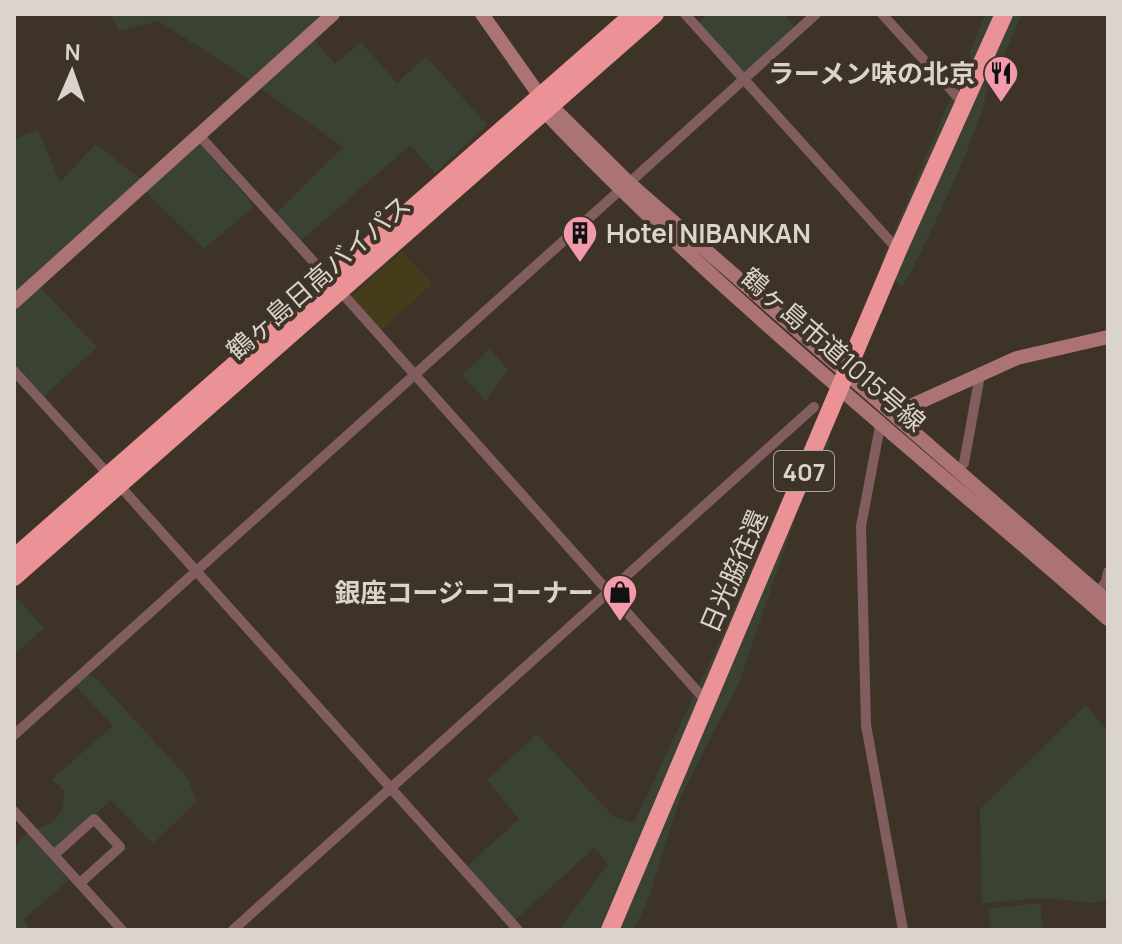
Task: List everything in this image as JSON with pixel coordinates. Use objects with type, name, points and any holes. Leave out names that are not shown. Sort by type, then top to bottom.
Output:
[{"type":"highway","name":"鶴ヶ島日高バイパス","points":[[546,104],[634,14]]},
{"type":"highway","name":"鶴ヶ島日高バイパス","points":[[14,558],[114,480],[546,104],[655,14]]},
{"type":"highway","name":"日光脇往還","points":[[610,930],[842,380],[1004,14]]},
{"type":"highway","name":"鶴ヶ島日高バイパス","points":[[14,577],[114,480]]},
{"type":"street","points":[[14,302],[333,14]]},
{"type":"street","name":"鶴ヶ島市道1015号線","points":[[482,14],[546,104],[624,187],[887,418],[1108,619]]},
{"type":"street","points":[[685,14],[898,250]]},
{"type":"street","points":[[14,735],[415,378],[816,14]]},
{"type":"street","points":[[882,14],[965,104]]},
{"type":"street","points":[[198,134],[706,701]]},
{"type":"street","points":[[903,930],[866,725],[861,526],[876,429],[887,418],[1017,358],[1108,337]]},
{"type":"street","points":[[14,371],[518,930]]},
{"type":"street","points":[[957,471],[964,463],[980,375]]},
{"type":"street","points":[[233,930],[814,407]]},
{"type":"street","name":"鶴ヶ島市道1015号線","points":[[887,418],[957,471],[1103,597]]},
{"type":"street","points":[[1103,597],[1108,572]]},
{"type":"street","points":[[14,811],[122,930]]},
{"type":"street","points":[[54,855],[94,819],[120,847],[80,883]]},
{"type":"green space","points":[[109,14],[328,14],[308,32],[335,64],[361,42],[397,83],[426,56],[487,125],[435,173],[410,145],[301,241],[276,213],[343,147],[235,70],[158,21],[120,31]]},
{"type":"green space","points":[[708,14],[784,14],[796,28],[743,74],[698,23]]},
{"type":"green space","points":[[985,14],[1022,14],[995,77],[988,82],[977,124],[952,185],[902,287],[881,263],[961,73],[974,67],[970,52]]},
{"type":"green space","points":[[38,130],[60,182],[96,144],[149,186],[199,142],[254,206],[204,249],[137,183],[30,277],[97,347],[43,397],[14,364],[14,139]]},
{"type":"green space","points":[[490,349],[508,370],[486,401],[462,375]]},
{"type":"green space","points":[[814,426],[831,443],[800,504],[740,680],[680,799],[648,899],[634,930],[559,930],[608,864],[594,848],[514,921],[466,867],[519,819],[487,780],[537,734],[614,817],[634,823],[724,632]]},
{"type":"green space","points":[[14,598],[44,628],[14,655]]},
{"type":"green space","points":[[86,673],[97,679],[187,777],[197,801],[153,844],[111,800],[50,857],[69,880],[24,919],[30,930],[14,930],[12,876],[16,848],[29,833],[52,822],[59,815],[64,791],[52,779],[113,726],[74,684]]},
{"type":"green space","points":[[1086,705],[1108,732],[1108,899],[1092,903],[1046,898],[982,903],[980,809]]},
{"type":"green space","points":[[1040,903],[1043,930],[991,930],[988,909]]},
{"type":"sand","points":[[402,251],[432,284],[381,330],[351,297]]},
{"type":"place","name":"ラーメン味の北京","points":[[1001,104]]},
{"type":"place","name":"Hotel NIBANKAN","points":[[580,264]]},
{"type":"place","name":"銀座コージーコーナー","points":[[620,623]]}]
